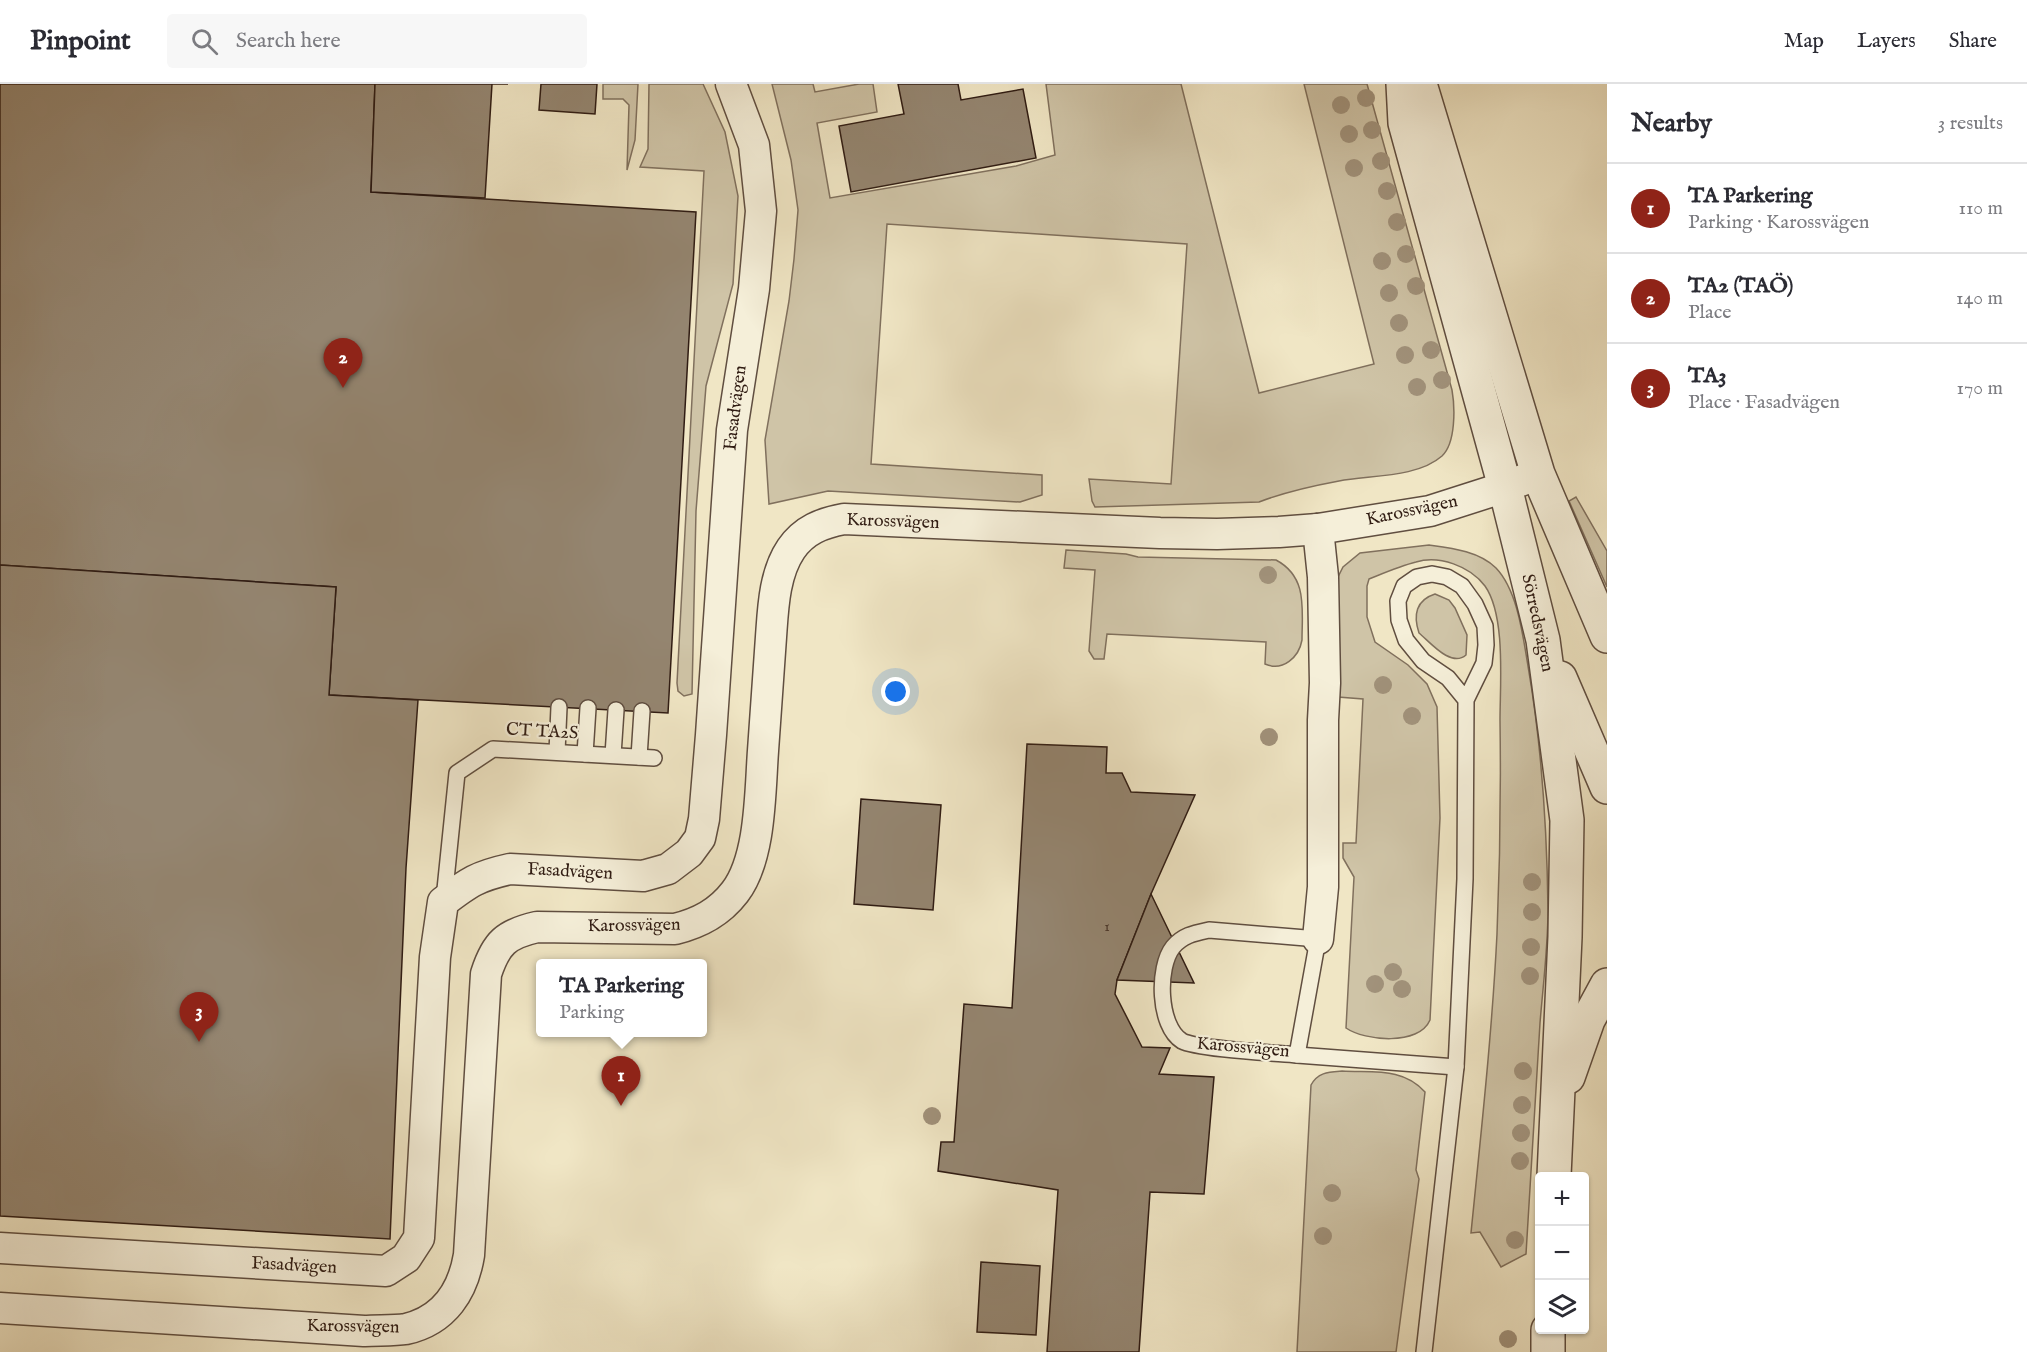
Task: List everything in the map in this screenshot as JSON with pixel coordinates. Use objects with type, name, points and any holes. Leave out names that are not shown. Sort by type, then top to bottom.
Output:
[{"type":"street","name":"Fasadvägen","points":[[0,1248],[386,1271],[406,1258],[419,1238],[435,957],[443,902],[468,882],[510,869],[643,876],[668,869],[689,853],[700,838],[704,819],[710,746],[732,430],[754,289],[761,211],[754,145],[731,84]]},
{"type":"street","name":"Sörredsvägen","points":[[1403,84],[1404,123],[1505,488],[1543,640],[1567,820],[1565,937],[1554,1172]]},
{"type":"street","points":[[1420,84],[1538,474],[1607,636]]},
{"type":"street","name":"Karossvägen","points":[[0,1308],[364,1331],[404,1329],[423,1324],[438,1314],[456,1296],[466,1275],[469,1255],[486,974],[489,963],[503,940],[519,931],[545,926],[675,929],[693,925],[707,918],[736,891],[747,870],[758,831],[773,614],[780,574],[791,550],[807,532],[825,522],[844,519],[1171,534],[1318,530],[1430,511],[1505,488],[1538,474]]},
{"type":"street","name":"Karossvägen","points":[[1318,530],[1323,577],[1325,682],[1323,887],[1318,939]]},
{"type":"street","points":[[1543,640],[1607,787]]},
{"type":"street","points":[[1557,1107],[1588,1020],[1607,985]]},
{"type":"street","points":[[1548,1334],[1548,1352]]},
{"type":"lane","points":[[1424,1352],[1456,1067],[1465,879],[1466,700],[1484,663],[1486,645],[1485,626],[1475,604],[1462,586],[1447,577],[1432,574],[1417,577],[1404,586],[1398,601],[1399,620],[1406,640],[1423,661],[1448,678],[1466,700]]},
{"type":"lane","points":[[557,752],[559,707]]},
{"type":"lane","points":[[585,754],[588,708]]},
{"type":"lane","points":[[613,755],[615,710]]},
{"type":"lane","points":[[639,757],[642,711]]},
{"type":"lane","name":"CT TA2S","points":[[443,902],[457,773],[493,749],[654,758]]},
{"type":"lane","name":"Karossvägen","points":[[1209,930],[1318,939],[1297,1055],[1202,1046],[1183,1041],[1168,1026],[1163,1009],[1165,970],[1172,948],[1188,934],[1209,930]]},
{"type":"lane","points":[[1297,1055],[1456,1067]]},
{"type":"shaded area","points":[[603,84],[638,84],[635,140],[627,170],[629,105],[623,99],[603,99]]},
{"type":"shaded area","points":[[649,84],[703,84],[725,132],[738,196],[733,284],[706,386],[696,511],[692,694],[684,696],[678,691],[677,683],[704,171],[640,167],[648,149]]},
{"type":"shaded area","points":[[772,84],[813,84],[815,92],[859,84],[873,84],[877,112],[817,123],[830,198],[1016,166],[1055,155],[1046,84],[1181,84],[1259,393],[1374,364],[1304,84],[1367,84],[1452,390],[1453,424],[1447,450],[1432,463],[1407,472],[1329,483],[1259,502],[1095,507],[1089,479],[1171,484],[1187,244],[887,224],[871,464],[1042,475],[1042,495],[1020,502],[828,491],[769,504],[765,440],[789,301],[798,210],[791,160]]},
{"type":"shaded area","points":[[1576,497],[1607,551],[1607,587],[1569,501]]},
{"type":"shaded area","points":[[1429,545],[1464,551],[1489,562],[1496,568],[1510,589],[1524,642],[1540,757],[1548,924],[1526,1254],[1501,1267],[1480,1232],[1471,1233],[1497,934],[1501,670],[1499,632],[1492,599],[1485,586],[1463,568],[1444,561],[1416,562],[1369,579],[1367,586],[1367,617],[1375,642],[1408,665],[1427,684],[1437,707],[1440,818],[1430,1020],[1415,1034],[1391,1039],[1366,1036],[1346,1028],[1354,877],[1343,858],[1343,843],[1356,843],[1363,699],[1338,697],[1336,581],[1343,567],[1360,553]]},
{"type":"shaded area","points":[[1066,550],[1126,554],[1138,557],[1276,560],[1294,575],[1301,595],[1302,640],[1300,646],[1289,661],[1272,666],[1265,664],[1266,642],[1107,634],[1104,659],[1094,659],[1089,651],[1095,570],[1064,568]]},
{"type":"shaded area","points":[[1435,594],[1449,600],[1467,635],[1466,655],[1460,658],[1447,656],[1419,633],[1416,614],[1420,604]]},
{"type":"shaded area","points":[[1342,1071],[1397,1075],[1407,1078],[1425,1092],[1416,1170],[1419,1179],[1396,1352],[1297,1352],[1311,1085],[1320,1075]]},
{"type":"building","points":[[0,84],[375,84],[371,192],[696,212],[668,713],[329,695],[336,587],[0,565]]},
{"type":"building","points":[[375,84],[492,84],[485,198],[371,192]]},
{"type":"building","points":[[541,84],[597,84],[595,114],[539,110]]},
{"type":"building","points":[[898,84],[958,84],[961,100],[1023,89],[1036,158],[851,192],[839,126],[904,114]]},
{"type":"building","points":[[0,565],[336,587],[329,695],[418,700],[406,868],[390,1239],[0,1216]]},
{"type":"building","points":[[1027,744],[1107,747],[1106,773],[1122,773],[1131,792],[1195,795],[1151,894],[1117,980],[1115,994],[1142,1047],[1170,1048],[1159,1074],[1214,1077],[1204,1194],[1150,1192],[1139,1352],[1047,1352],[1058,1190],[938,1171],[941,1142],[954,1142],[964,1004],[1012,1008]]},
{"type":"building","points":[[861,799],[941,805],[933,910],[854,904]]},
{"type":"building","points":[[1151,894],[1194,983],[1117,980]]},
{"type":"building","points":[[981,1262],[1040,1266],[1036,1335],[977,1332]]},
{"type":"place","name":"TA2 (TAÖ)","points":[[343,388]]},
{"type":"place","name":"TA3","points":[[199,1042]]},
{"type":"place","name":"TA Parkering","points":[[621,1106]]}]
